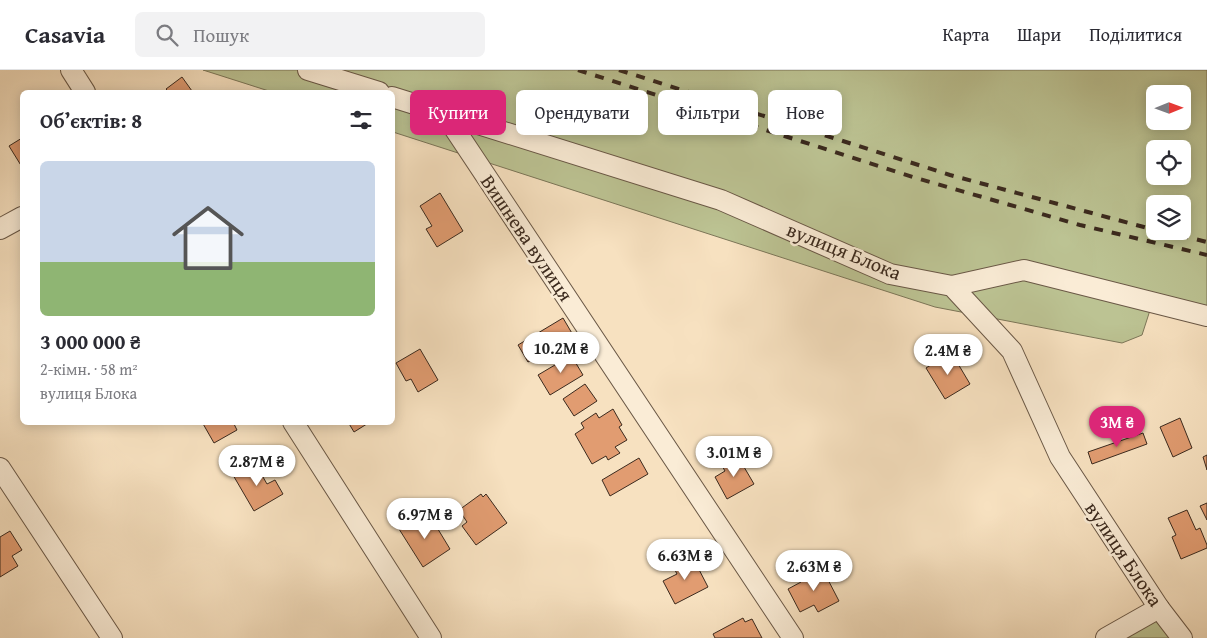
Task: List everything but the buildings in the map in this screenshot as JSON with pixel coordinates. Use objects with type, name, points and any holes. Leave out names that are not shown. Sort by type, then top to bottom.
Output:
[{"type":"street","points":[[71,70],[84,90]]},
{"type":"street","points":[[308,70],[373,90]]},
{"type":"street","name":"вулиця Блока","points":[[395,98],[410,103]]},
{"type":"street","name":"вулиця Блока","points":[[506,132],[721,200],[890,274],[952,286],[1012,351],[1060,457],[1159,608],[1182,638]]},
{"type":"street","name":"Вишнева вулиця","points":[[459,135],[794,638]]},
{"type":"street","points":[[0,229],[20,219]]},
{"type":"street","points":[[952,286],[1024,270],[1207,316]]},
{"type":"street","points":[[296,425],[431,638]]},
{"type":"street","points":[[0,468],[112,638]]},
{"type":"street","points":[[1106,638],[1159,608]]},
{"type":"green space","points":[[203,70],[1207,70],[1207,316],[1152,304],[1142,335],[1122,343],[935,307],[395,133],[395,90],[266,90]]},
{"type":"green space","points":[[1159,608],[1182,638],[1106,638]]},
{"type":"railway","points":[[578,70],[916,178],[1080,225],[1207,255]]},
{"type":"railway","points":[[619,70],[950,175],[1146,228]]},
{"type":"railway","points":[[1191,238],[1207,242]]}]
